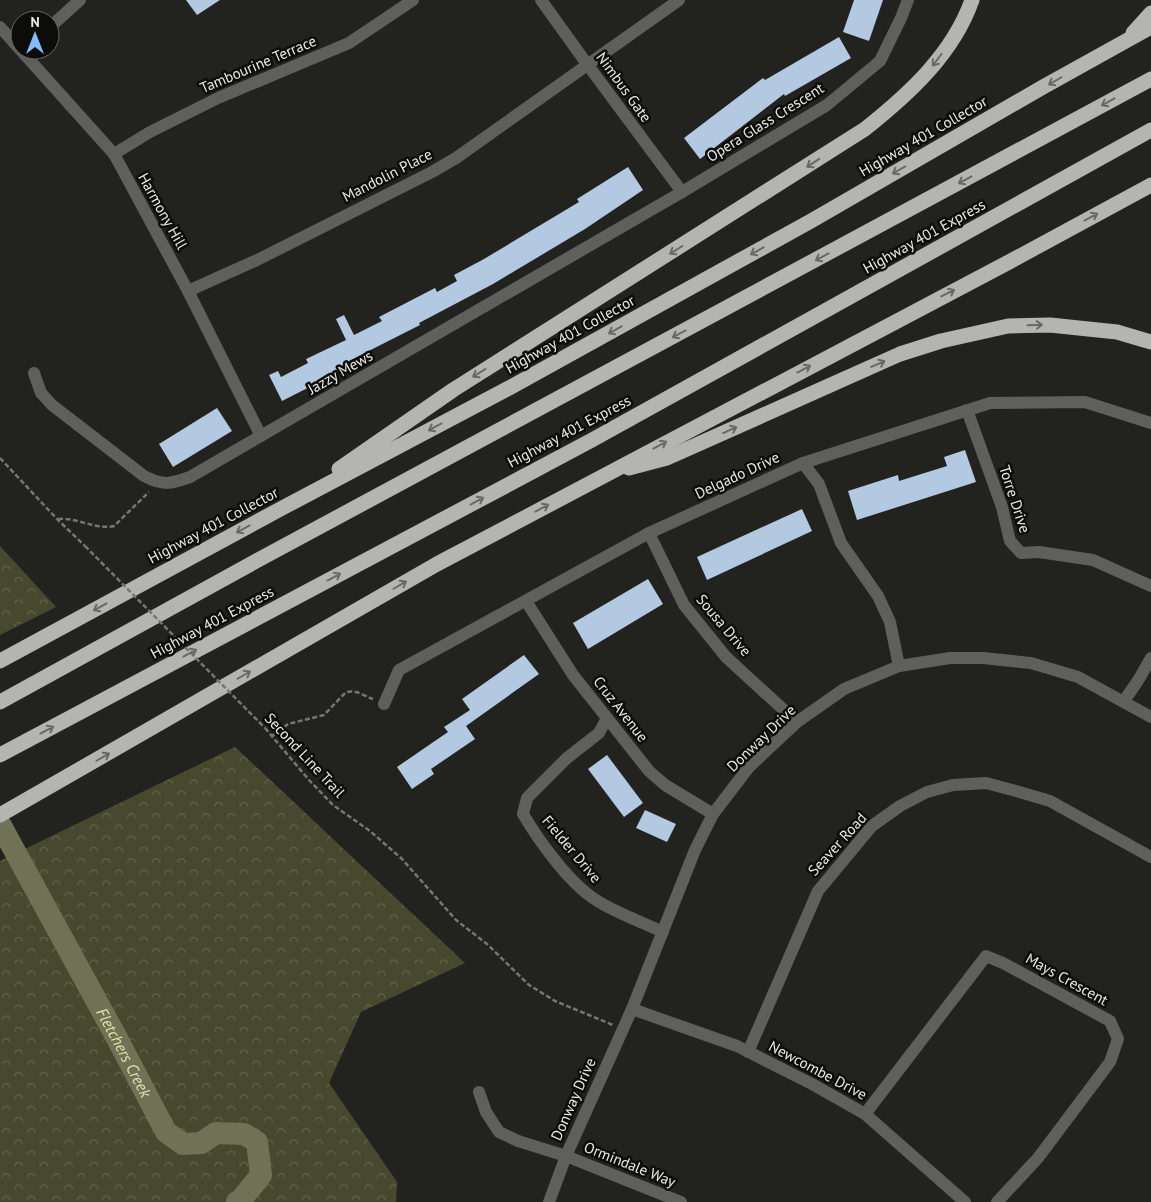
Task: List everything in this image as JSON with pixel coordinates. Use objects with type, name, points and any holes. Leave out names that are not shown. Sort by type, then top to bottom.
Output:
[{"type":"highway","points":[[286,506],[453,390],[865,129],[902,99],[937,62],[965,20],[972,0]]},
{"type":"highway","points":[[1128,39],[1151,13]]},
{"type":"highway","name":"Highway 401 Collector","points":[[0,661],[526,379],[811,221],[1151,27]]},
{"type":"highway","name":"Highway 401 Express","points":[[0,702],[258,560],[1151,79]]},
{"type":"highway","name":"Highway 401 Express","points":[[2,754],[592,440],[1151,130]]},
{"type":"highway","points":[[0,816],[437,564],[1151,185]]},
{"type":"highway","points":[[602,476],[667,458],[900,354],[941,341],[1008,326],[1050,325],[1117,332],[1151,342]]},
{"type":"street","points":[[60,18],[80,0]]},
{"type":"street","name":"Tambourine Terrace","points":[[114,154],[150,132],[218,98],[349,43],[413,0]]},
{"type":"street","name":"Nimbus Gate","points":[[541,0],[682,192]]},
{"type":"street","name":"Mandolin Place","points":[[188,291],[257,260],[432,172],[456,158],[678,0]]},
{"type":"street","name":"Opera Glass Crescent","points":[[682,192],[827,105],[880,61],[908,0]]},
{"type":"street","name":"Harmony Hill","points":[[0,27],[10,37]]},
{"type":"street","name":"Harmony Hill","points":[[31,60],[114,154],[188,291],[260,436]]},
{"type":"street","name":"Jazzy Mews","points":[[155,482],[166,484],[190,477],[682,192]]},
{"type":"street","points":[[34,373],[41,393],[52,405],[144,476],[155,482]]},
{"type":"street","name":"Delgado Drive","points":[[384,704],[399,670],[649,533],[803,463],[990,403],[1085,402],[1151,423]]},
{"type":"street","name":"Torre Drive","points":[[967,410],[1002,507],[1010,541],[1021,553],[1039,552],[1093,560],[1151,586]]},
{"type":"street","points":[[803,463],[819,484],[841,543],[878,596],[890,622],[899,666]]},
{"type":"street","name":"Sousa Drive","points":[[649,533],[684,605],[726,657],[797,722]]},
{"type":"street","name":"Cruz Avenue","points":[[526,601],[573,675],[649,771],[665,785],[713,814]]},
{"type":"street","name":"Donway Drive","points":[[549,1202],[566,1156],[632,1009],[696,850],[713,814],[749,767],[797,722],[844,690],[899,666],[950,658],[983,658],[1031,664],[1078,677],[1151,717]]},
{"type":"street","points":[[1124,701],[1151,658]]},
{"type":"street","name":"Fielder Drive","points":[[607,718],[599,734],[567,758],[527,798],[524,814],[536,836],[574,882],[596,900],[663,932]]},
{"type":"street","name":"Seaver Road","points":[[748,1052],[818,891],[872,826],[900,806],[927,792],[953,785],[986,783],[1016,791],[1050,801],[1151,857]]},
{"type":"street","name":"Mays Crescent","points":[[865,1114],[986,956],[1003,963],[1110,1021],[1118,1039],[1110,1062],[1038,1158],[997,1202]]},
{"type":"street","name":"Newcombe Drive","points":[[632,1009],[736,1046],[812,1084],[865,1114],[965,1202]]},
{"type":"street","name":"Ormindale Way","points":[[479,1092],[486,1112],[499,1132],[518,1141],[566,1156],[681,1202]]},
{"type":"path","name":"Second Line Trail","points":[[0,458],[57,519],[265,728],[309,780],[333,804],[370,831],[402,859],[456,920],[487,944],[529,985],[555,1002],[622,1028]]},
{"type":"path","points":[[57,519],[74,519],[101,527],[114,526],[149,492],[155,482]]},
{"type":"path","points":[[272,736],[288,724],[324,716],[349,691],[354,691],[384,704]]},
{"type":"green space","points":[[0,546],[56,607],[0,635]]},
{"type":"green space","points":[[235,747],[465,963],[361,1012],[329,1083],[397,1182],[396,1202],[0,1202],[0,861]]},
{"type":"building","points":[[186,0],[220,0],[197,15]]},
{"type":"building","points":[[854,0],[883,0],[869,41],[843,32]]},
{"type":"building","points":[[839,37],[851,58],[785,96],[784,94],[700,159],[684,138],[763,78],[765,80]]},
{"type":"building","points":[[628,167],[643,190],[585,229],[493,284],[419,323],[420,325],[345,363],[347,368],[282,401],[269,375],[278,371],[281,377],[308,363],[306,359],[346,340],[336,319],[344,315],[354,335],[382,321],[379,317],[435,288],[437,292],[457,281],[454,275],[579,202],[577,199]]},
{"type":"building","points":[[217,408],[232,431],[173,467],[159,444]]},
{"type":"building","points":[[965,450],[976,482],[857,520],[848,491],[898,475],[899,481],[947,466],[944,457]]},
{"type":"building","points":[[802,509],[812,531],[707,580],[697,557]]},
{"type":"building","points":[[648,579],[663,604],[588,649],[573,623]]},
{"type":"building","points":[[524,655],[539,674],[466,726],[475,739],[431,769],[434,774],[412,789],[397,767],[448,732],[444,727],[470,710],[462,699]]},
{"type":"building","points":[[607,755],[643,803],[624,817],[588,769]]},
{"type":"building","points":[[645,810],[676,824],[667,842],[636,828]]},
{"type":"waterway","name":"Fletchers Creek","points":[[0,824],[166,1132],[183,1144],[201,1143],[216,1133],[244,1134],[257,1142],[261,1175],[240,1201],[237,1202]]}]
